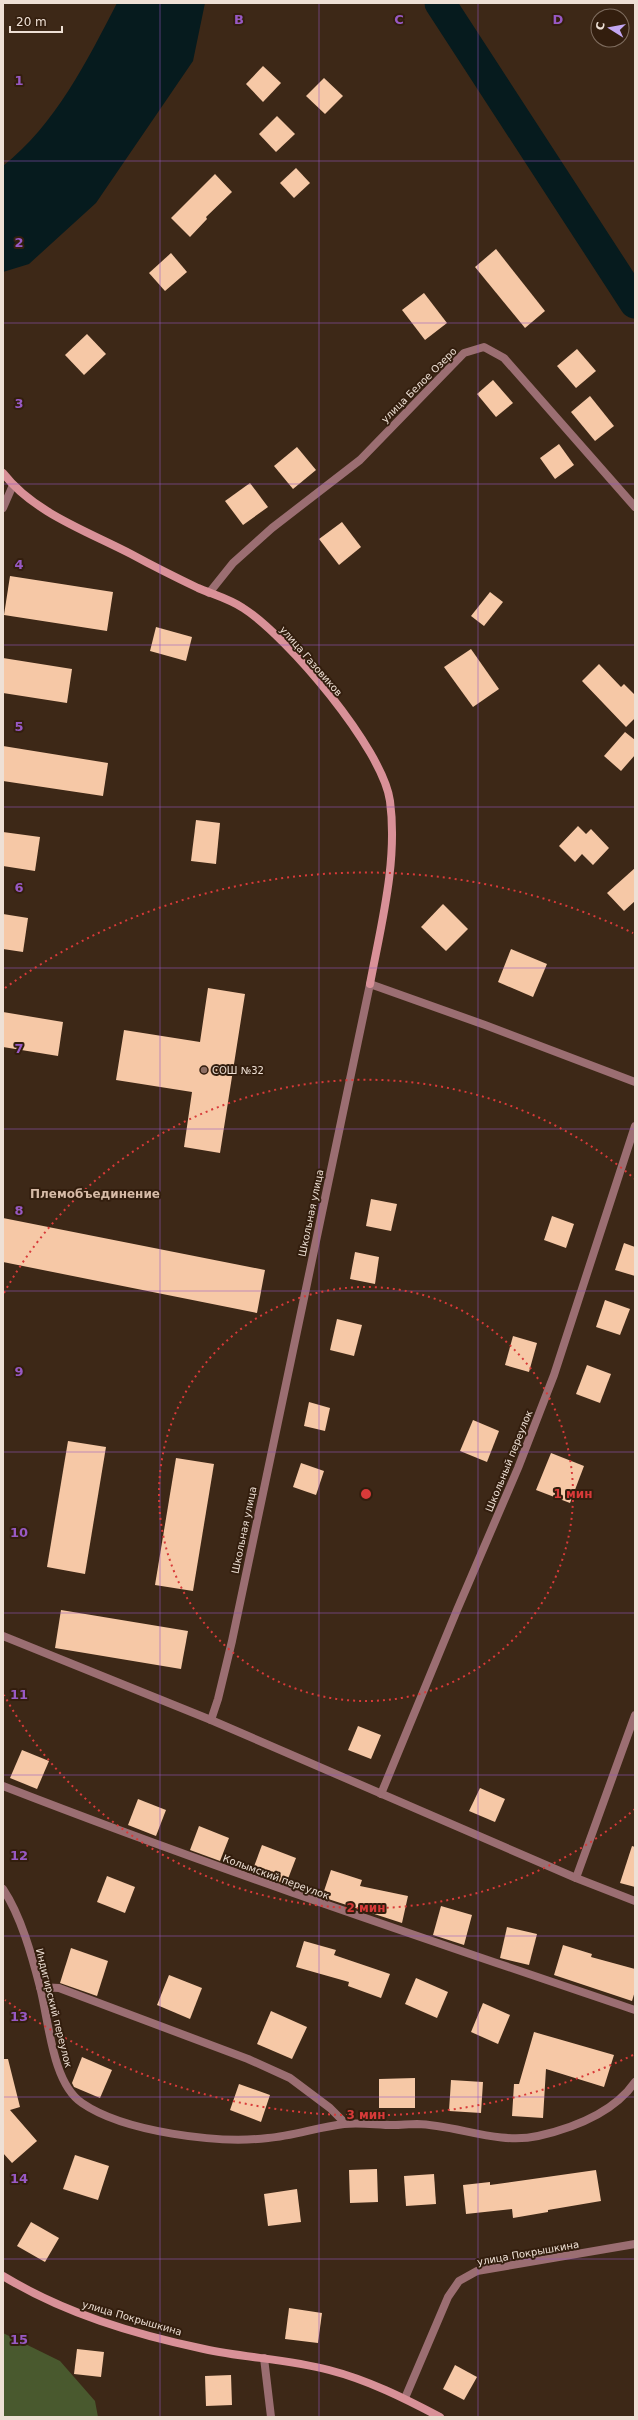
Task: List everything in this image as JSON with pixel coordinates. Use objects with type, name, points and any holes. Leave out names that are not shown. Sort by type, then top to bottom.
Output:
[{"type":"street","name":"улица Белое Озеро","points":[[209,593],[233,563],[272,528],[360,460],[464,353],[484,347],[504,358],[635,507]]},
{"type":"street","name":"улица Газовиков","points":[[3,472],[13,485],[35,504],[209,593],[243,608],[277,635],[316,680],[358,734],[386,782],[392,825],[390,863],[370,984]]},
{"type":"street","points":[[3,508],[13,485]]},
{"type":"street","points":[[370,984],[485,1025],[635,1082]]},
{"type":"street","name":"Школьная улица","points":[[211,1720],[218,1699],[232,1641],[370,984]]},
{"type":"street","name":"Школьный переулок","points":[[381,1794],[457,1610],[518,1468],[554,1375],[635,1126]]},
{"type":"street","points":[[3,1636],[211,1720],[576,1878],[635,1901]]},
{"type":"street","points":[[576,1878],[635,1716]]},
{"type":"street","name":"Колымский переулок","points":[[3,1786],[105,1826],[328,1906],[635,2010]]},
{"type":"street","name":"Индигирский переулок","points":[[3,1889],[26,1939],[40,1987],[61,2076],[69,2090],[82,2103],[121,2121],[184,2135],[227,2139],[268,2138],[345,2123],[428,2125],[514,2139],[537,2136],[597,2114],[625,2097],[635,2082]]},
{"type":"street","points":[[40,1987],[59,1988],[269,2068],[290,2078],[330,2108],[345,2123]]},
{"type":"street","name":"улица Покрышкина","points":[[405,2398],[448,2297],[459,2281],[477,2271],[635,2244]]},
{"type":"street","name":"улица Покрышкина","points":[[3,2276],[35,2295],[63,2308],[123,2328],[204,2349],[328,2370],[405,2398],[440,2417]]},
{"type":"street","points":[[264,2358],[271,2417]]},
{"type":"green space","points":[[3,2333],[60,2361],[95,2401],[98,2417],[3,2417]]},
{"type":"water","points":[[117,3],[205,3],[193,61],[96,203],[29,264],[3,272],[3,166],[22,150],[54,112],[94,47]]},
{"type":"building","points":[[263,66],[281,83],[263,102],[246,84]]},
{"type":"building","points":[[324,78],[343,96],[325,114],[306,96]]},
{"type":"building","points":[[277,116],[295,134],[276,152],[259,134]]},
{"type":"building","points":[[296,168],[310,183],[294,198],[280,183]]},
{"type":"building","points":[[215,174],[232,192],[206,217],[207,219],[190,237],[171,218]]},
{"type":"building","points":[[496,249],[545,311],[525,328],[475,267]]},
{"type":"building","points":[[171,253],[187,272],[165,291],[149,273]]},
{"type":"building","points":[[424,293],[447,323],[425,340],[402,310]]},
{"type":"building","points":[[87,334],[106,354],[84,375],[65,355]]},
{"type":"building","points":[[577,349],[596,371],[576,388],[557,366]]},
{"type":"building","points":[[493,380],[513,403],[496,417],[477,394]]},
{"type":"building","points":[[590,396],[614,426],[595,441],[571,412]]},
{"type":"building","points":[[559,444],[574,465],[555,479],[540,458]]},
{"type":"building","points":[[297,447],[316,470],[293,489],[274,466]]},
{"type":"building","points":[[250,483],[268,507],[243,525],[225,501]]},
{"type":"building","points":[[342,522],[361,547],[339,565],[319,539]]},
{"type":"building","points":[[10,576],[113,592],[107,631],[4,615]]},
{"type":"building","points":[[490,592],[503,602],[484,626],[471,616]]},
{"type":"building","points":[[156,627],[192,637],[186,661],[150,651]]},
{"type":"building","points":[[471,649],[499,689],[473,707],[444,667]]},
{"type":"building","points":[[3,658],[72,669],[67,703],[3,693]]},
{"type":"building","points":[[599,664],[621,687],[624,684],[635,695],[635,718],[626,727],[582,681]]},
{"type":"building","points":[[625,732],[635,740],[635,755],[621,771],[604,756]]},
{"type":"building","points":[[3,746],[108,763],[103,796],[3,781]]},
{"type":"building","points":[[196,820],[220,823],[216,864],[191,861]]},
{"type":"building","points":[[578,826],[586,834],[591,829],[609,848],[593,865],[582,854],[575,862],[559,846]]},
{"type":"building","points":[[3,832],[40,837],[35,871],[3,866]]},
{"type":"building","points":[[635,868],[635,901],[624,911],[607,893]]},
{"type":"building","points":[[443,904],[468,929],[446,951],[421,927]]},
{"type":"building","points":[[3,914],[28,918],[23,952],[3,949]]},
{"type":"building","points":[[511,949],[547,964],[533,997],[498,982]]},
{"type":"building","points":[[208,988],[245,994],[220,1153],[184,1147],[192,1092],[116,1080],[124,1030],[200,1042]]},
{"type":"building","points":[[3,1012],[63,1022],[58,1056],[3,1047]]},
{"type":"building","points":[[371,1199],[397,1204],[391,1231],[366,1226]]},
{"type":"building","points":[[552,1216],[574,1224],[566,1248],[544,1240]]},
{"type":"building","points":[[3,1218],[265,1270],[257,1313],[3,1262]]},
{"type":"building","points":[[624,1243],[635,1247],[635,1276],[615,1270]]},
{"type":"building","points":[[355,1252],[379,1257],[375,1284],[350,1279]]},
{"type":"building","points":[[605,1300],[630,1309],[620,1335],[596,1327]]},
{"type":"building","points":[[337,1319],[362,1325],[354,1356],[330,1350]]},
{"type":"building","points":[[513,1336],[537,1343],[529,1372],[505,1365]]},
{"type":"building","points":[[587,1365],[611,1374],[600,1403],[576,1394]]},
{"type":"building","points":[[309,1402],[330,1408],[325,1431],[304,1426]]},
{"type":"building","points":[[473,1420],[499,1431],[487,1462],[460,1451]]},
{"type":"building","points":[[68,1441],[106,1447],[85,1574],[47,1567]]},
{"type":"building","points":[[551,1453],[584,1466],[570,1503],[536,1490]]},
{"type":"building","points":[[176,1458],[214,1464],[193,1591],[155,1585]]},
{"type":"building","points":[[301,1463],[324,1471],[316,1495],[293,1487]]},
{"type":"building","points":[[61,1610],[188,1631],[181,1669],[55,1648]]},
{"type":"building","points":[[358,1726],[381,1735],[371,1759],[348,1750]]},
{"type":"building","points":[[22,1750],[49,1761],[37,1789],[10,1778]]},
{"type":"building","points":[[480,1788],[505,1799],[495,1822],[469,1811]]},
{"type":"building","points":[[138,1799],[166,1810],[156,1836],[128,1825]]},
{"type":"building","points":[[199,1826],[229,1838],[220,1861],[190,1850]]},
{"type":"building","points":[[262,1845],[296,1858],[286,1884],[252,1872]]},
{"type":"building","points":[[632,1846],[635,1847],[635,1887],[620,1883]]},
{"type":"building","points":[[331,1870],[362,1880],[360,1886],[408,1896],[402,1923],[322,1897]]},
{"type":"building","points":[[107,1876],[135,1887],[125,1913],[97,1902]]},
{"type":"building","points":[[441,1906],[472,1915],[464,1945],[433,1935]]},
{"type":"building","points":[[507,1927],[537,1934],[529,1965],[500,1958]]},
{"type":"building","points":[[304,1941],[336,1950],[334,1955],[390,1974],[381,1998],[348,1986],[349,1982],[296,1967]]},
{"type":"building","points":[[563,1945],[592,1954],[591,1957],[635,1969],[635,1991],[632,2001],[554,1975]]},
{"type":"building","points":[[71,1948],[108,1961],[97,1996],[60,1983]]},
{"type":"building","points":[[169,1975],[202,1988],[190,2019],[157,2005]]},
{"type":"building","points":[[416,1978],[448,1992],[437,2018],[405,2004]]},
{"type":"building","points":[[483,2003],[510,2015],[498,2044],[471,2032]]},
{"type":"building","points":[[271,2011],[307,2027],[292,2059],[257,2044]]},
{"type":"building","points":[[534,2032],[614,2055],[604,2087],[546,2069],[543,2118],[512,2116],[514,2084],[519,2084]]},
{"type":"building","points":[[82,2057],[112,2070],[100,2098],[74,2087],[72,2083]]},
{"type":"building","points":[[3,2059],[8,2059],[20,2107],[10,2110],[37,2141],[12,2163],[3,2153]]},
{"type":"building","points":[[415,2078],[415,2108],[379,2108],[379,2079]]},
{"type":"building","points":[[451,2080],[483,2082],[481,2113],[449,2111]]},
{"type":"building","points":[[239,2084],[270,2095],[261,2122],[230,2110]]},
{"type":"building","points":[[75,2155],[109,2166],[98,2200],[63,2189]]},
{"type":"building","points":[[377,2169],[378,2202],[350,2203],[349,2170]]},
{"type":"building","points":[[596,2170],[601,2201],[548,2210],[548,2212],[513,2218],[512,2209],[466,2214],[463,2185],[490,2182],[490,2185]]},
{"type":"building","points":[[434,2174],[436,2204],[406,2206],[404,2176]]},
{"type":"building","points":[[297,2189],[301,2222],[268,2226],[264,2194]]},
{"type":"building","points":[[31,2222],[59,2238],[45,2262],[17,2246]]},
{"type":"building","points":[[289,2308],[322,2313],[318,2343],[285,2339]]},
{"type":"building","points":[[77,2349],[104,2352],[101,2377],[74,2374]]},
{"type":"building","points":[[455,2365],[477,2377],[464,2400],[443,2389]]},
{"type":"building","points":[[231,2375],[232,2405],[206,2406],[205,2376]]},
{"type":"waterway","points":[[440,3],[635,303]]},
{"type":"place","name":"СОШ №32","points":[[204,1070]]},
{"type":"district","name":"Племобъединение","points":[[95,1194]]}]
